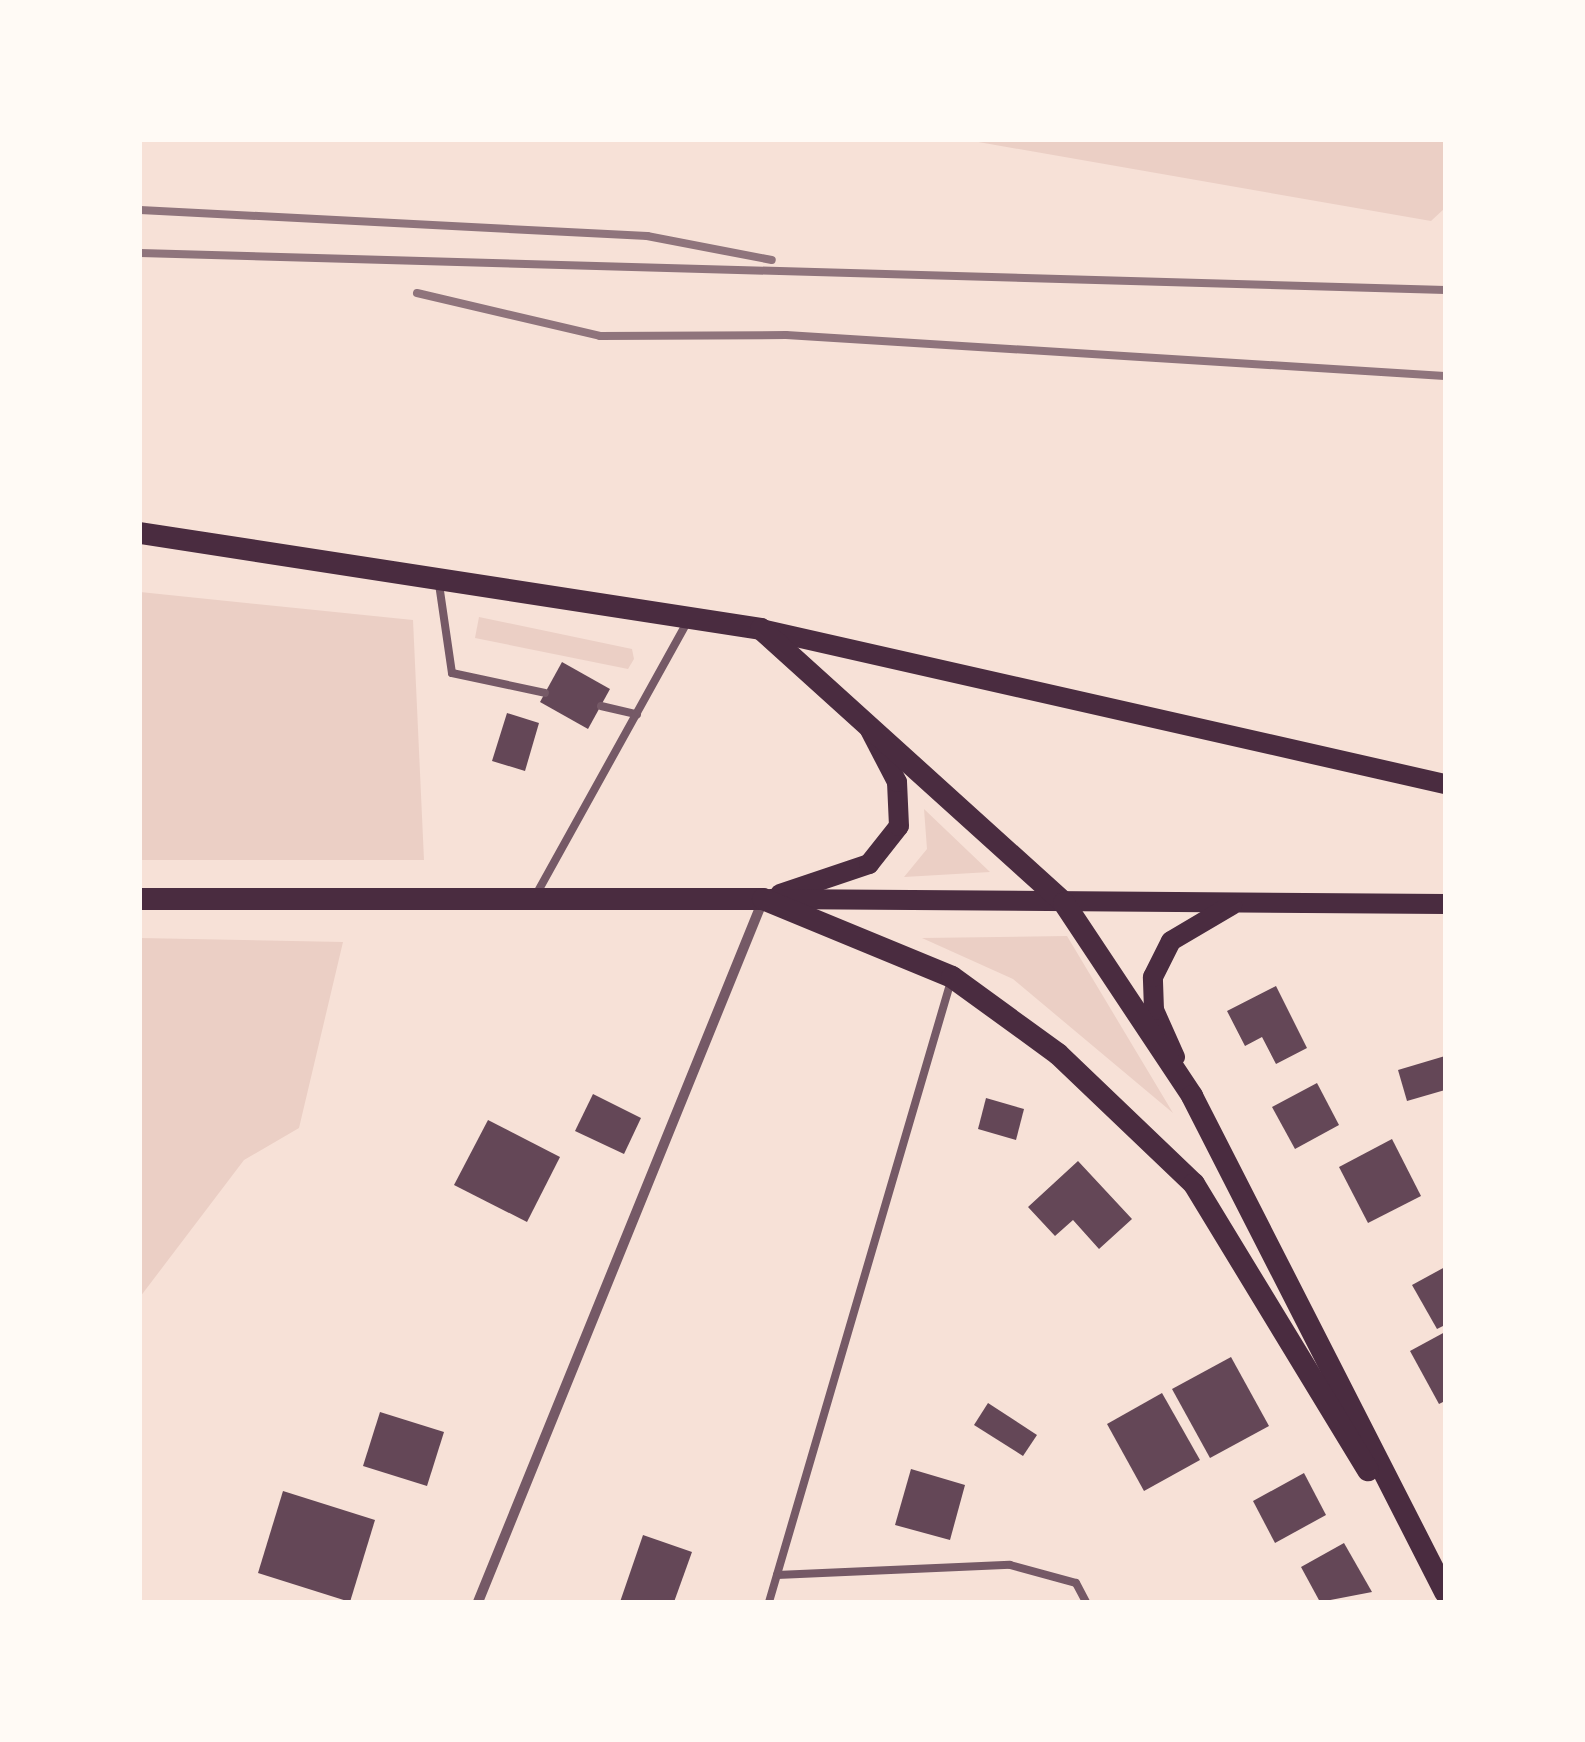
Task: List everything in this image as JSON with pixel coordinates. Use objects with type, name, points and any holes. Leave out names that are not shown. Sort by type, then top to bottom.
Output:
[{"type":"main road","points":[[140,533],[438,576],[761,629],[1445,784]]},
{"type":"main road","points":[[761,629],[1064,904],[1192,1096]]},
{"type":"main road","points":[[764,899],[869,864],[899,826],[897,782],[870,729]]},
{"type":"main road","points":[[140,899],[1445,904]]},
{"type":"main road","points":[[764,899],[952,977],[1058,1054],[1194,1184],[1445,1594]]},
{"type":"main road","points":[[1232,905],[1171,942],[1154,977],[1154,1010],[1192,1096],[1445,1594]]},
{"type":"street","points":[[478,1602],[764,899]]},
{"type":"lane","points":[[438,576],[452,673],[545,693]]},
{"type":"lane","points":[[533,901],[690,618]]},
{"type":"lane","points":[[601,706],[636,714]]},
{"type":"lane","points":[[769,1602],[952,977]]},
{"type":"lane","points":[[777,1576],[1010,1565],[1076,1584],[1086,1602]]},
{"type":"shaded area","points":[[967,140],[1445,140],[1445,208],[1431,221]]},
{"type":"shaded area","points":[[140,592],[413,620],[424,860],[140,860]]},
{"type":"shaded area","points":[[479,617],[632,649],[634,659],[628,669],[475,638]]},
{"type":"shaded area","points":[[924,809],[990,872],[904,877],[927,849]]},
{"type":"shaded area","points":[[1067,936],[1173,1113],[1013,979],[922,938]]},
{"type":"shaded area","points":[[140,938],[343,942],[299,1128],[244,1160],[140,1297]]},
{"type":"building","points":[[562,662],[610,689],[588,729],[540,702]]},
{"type":"building","points":[[507,713],[539,723],[525,771],[492,761]]},
{"type":"building","points":[[1276,986],[1307,1048],[1276,1064],[1262,1037],[1245,1046],[1227,1011]]},
{"type":"building","points":[[1445,1056],[1445,1090],[1407,1101],[1398,1070]]},
{"type":"building","points":[[1317,1083],[1339,1125],[1295,1149],[1272,1107]]},
{"type":"building","points":[[593,1094],[641,1118],[624,1154],[575,1131]]},
{"type":"building","points":[[986,1098],[1024,1109],[1016,1140],[978,1129]]},
{"type":"building","points":[[488,1120],[560,1157],[527,1222],[454,1185]]},
{"type":"building","points":[[1392,1139],[1421,1196],[1368,1223],[1339,1167]]},
{"type":"building","points":[[1078,1161],[1132,1219],[1099,1249],[1073,1220],[1055,1236],[1028,1207]]},
{"type":"building","points":[[1445,1267],[1445,1325],[1437,1329],[1412,1285]]},
{"type":"building","points":[[1445,1332],[1445,1401],[1439,1404],[1410,1351]]},
{"type":"building","points":[[1231,1357],[1269,1426],[1210,1458],[1172,1389]]},
{"type":"building","points":[[1162,1393],[1200,1460],[1144,1491],[1107,1424]]},
{"type":"building","points":[[988,1403],[1037,1435],[1023,1456],[974,1425]]},
{"type":"building","points":[[380,1412],[444,1432],[427,1486],[363,1466]]},
{"type":"building","points":[[911,1469],[965,1485],[950,1540],[895,1525]]},
{"type":"building","points":[[1304,1473],[1326,1515],[1275,1543],[1253,1501]]},
{"type":"building","points":[[283,1491],[375,1520],[350,1602],[258,1573]]},
{"type":"building","points":[[643,1535],[692,1552],[674,1602],[620,1602]]},
{"type":"building","points":[[1344,1543],[1372,1592],[1320,1602],[1301,1567]]},
{"type":"railway","points":[[140,210],[647,236],[772,260]]},
{"type":"railway","points":[[140,253],[1445,290]]},
{"type":"railway","points":[[417,293],[600,336],[786,335],[1445,376]]}]
